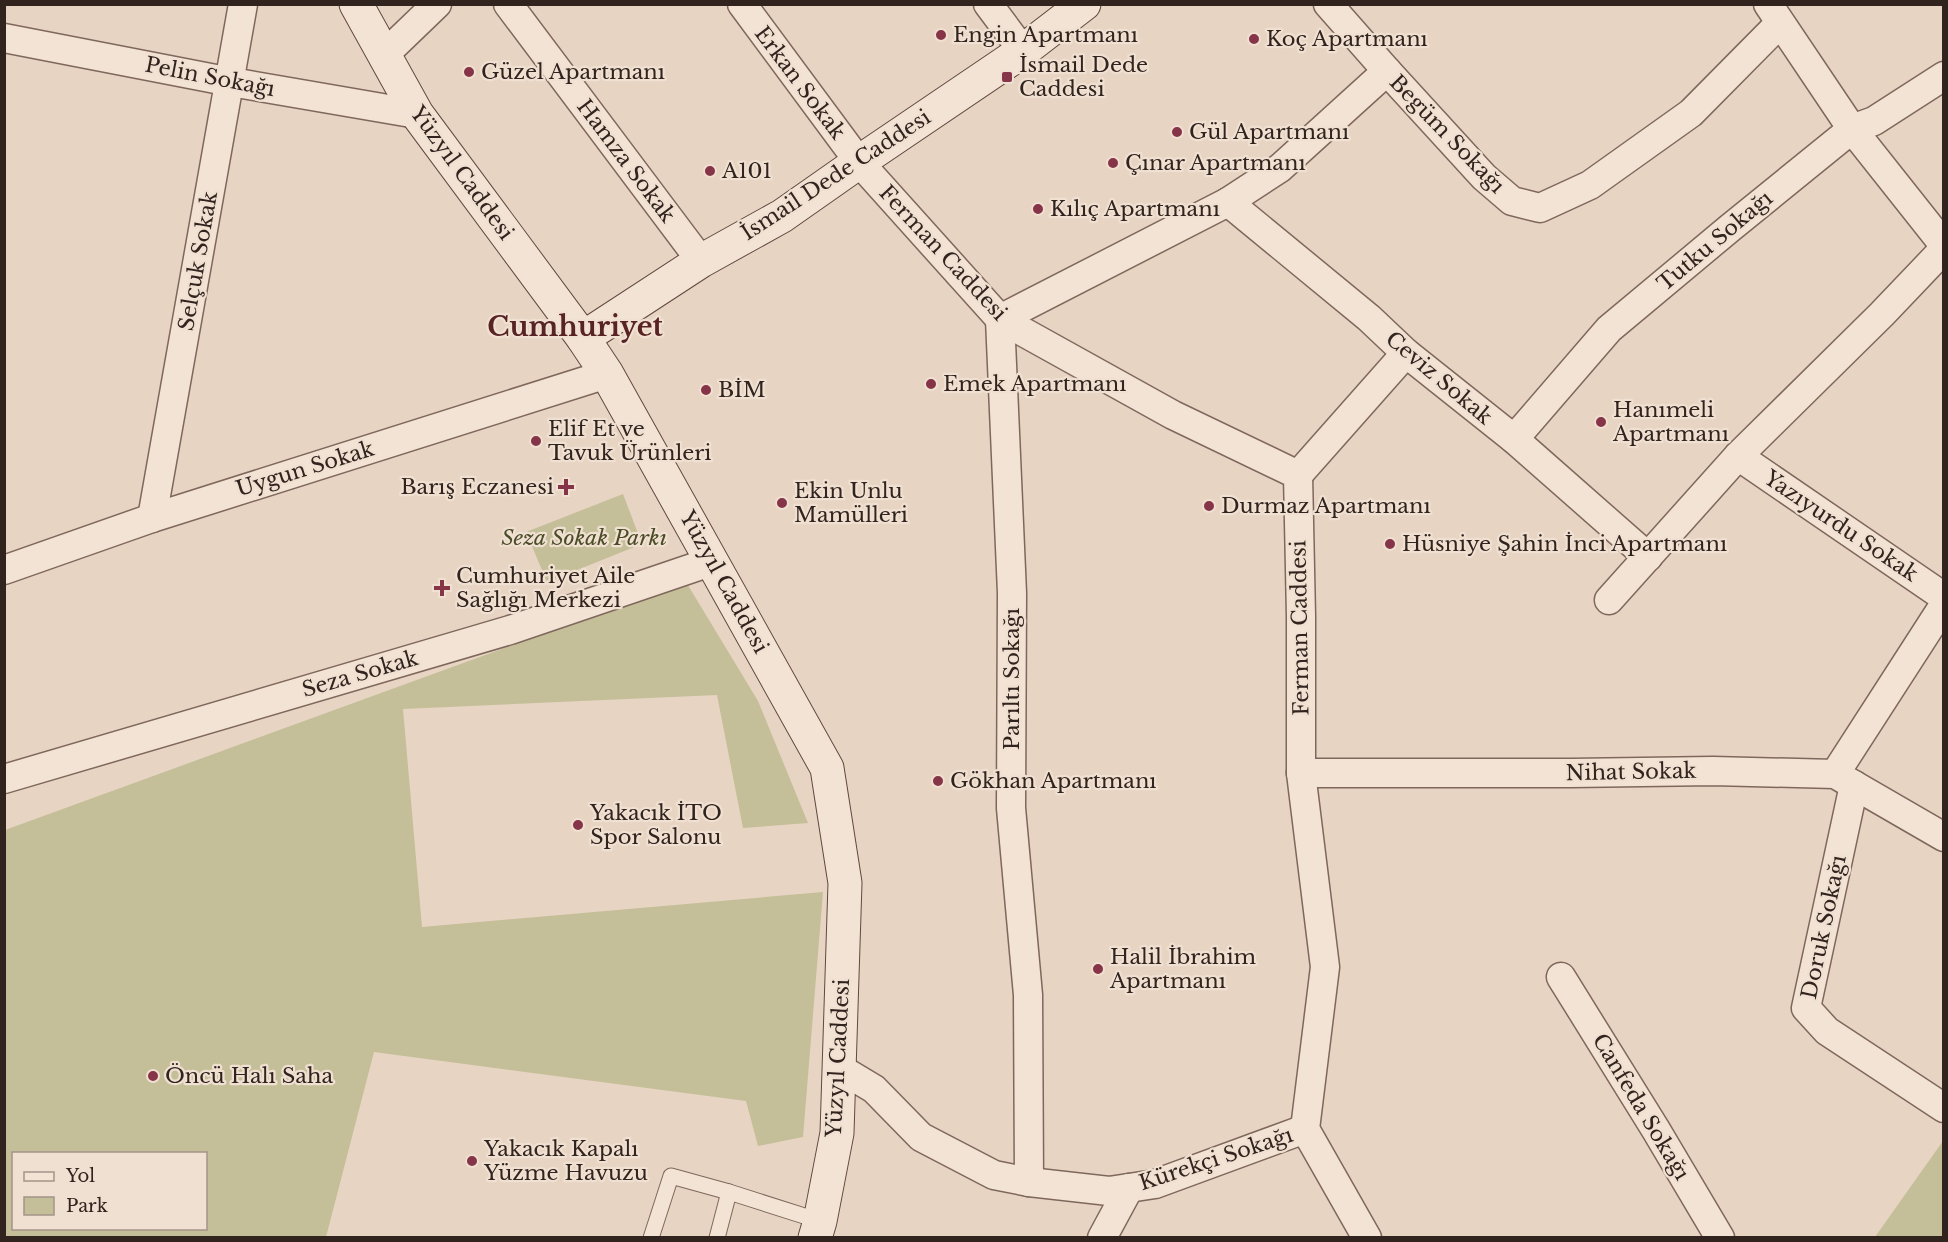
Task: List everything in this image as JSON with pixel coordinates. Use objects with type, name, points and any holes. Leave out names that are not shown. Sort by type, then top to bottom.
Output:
[{"type":"street","name":"Selçuk Sokak","points":[[152,518],[243,4]]},
{"type":"street","name":"Yüzyıl Caddesi","points":[[356,4],[417,114],[583,338],[607,374],[827,768],[845,883],[837,1133],[818,1229]]},
{"type":"street","points":[[384,55],[437,4]]},
{"type":"street","name":"Hamza Sokak","points":[[508,4],[701,261]]},
{"type":"street","name":"Erkan Sokak","points":[[742,4],[859,162]]},
{"type":"street","points":[[988,4],[1023,51]]},
{"type":"street","name":"İsmail Dede Caddesi","points":[[583,338],[701,261],[782,216],[1023,51],[1084,4]]},
{"type":"street","name":"Begüm Sokağı","points":[[1328,4],[1484,177],[1512,201],[1540,208],[1590,185],[1691,113],[1774,14]]},
{"type":"street","points":[[1610,600],[1738,456],[1882,315],[1944,247],[1852,129],[1774,14]]},
{"type":"street","name":"Pelin Sokağı","points":[[4,38],[231,82],[417,114]]},
{"type":"street","points":[[1000,319],[1228,202],[1280,168],[1387,71]]},
{"type":"street","name":"Tutku Sokağı","points":[[1514,439],[1610,329],[1852,129],[1874,121],[1944,76]]},
{"type":"street","name":"Ferman Caddesi","points":[[859,162],[1000,319],[1173,414],[1298,475],[1301,772],[1325,967],[1305,1129]]},
{"type":"street","name":"Ceviz Sokak","points":[[1228,202],[1369,318],[1406,353],[1514,439],[1648,557]]},
{"type":"street","name":"Parıltı Sokağı","points":[[1000,319],[1012,593],[1011,808],[1028,995],[1029,1182]]},
{"type":"street","points":[[1298,475],[1406,353]]},
{"type":"street","name":"Uygun Sokak","points":[[4,570],[152,518],[607,374]]},
{"type":"street","name":"Yazıyurdu Sokak","points":[[1738,456],[1944,597]]},
{"type":"street","name":"Seza Sokak","points":[[4,778],[510,630],[713,561]]},
{"type":"street","points":[[1844,780],[1944,605]]},
{"type":"street","name":"Nihat Sokak","points":[[1301,772],[1713,771],[1844,780],[1944,837]]},
{"type":"street","name":"Doruk Sokağı","points":[[1844,780],[1806,1008],[1827,1030],[1944,1108]]},
{"type":"street","name":"Canfeda Sokağı","points":[[1562,977],[1720,1238]]},
{"type":"street","name":"Kürekçi Sokağı","points":[[839,1068],[874,1089],[921,1137],[994,1174],[1029,1182],[1109,1191],[1155,1184],[1305,1129]]},
{"type":"street","points":[[1305,1129],[1367,1238]]},
{"type":"street","points":[[1102,1238],[1129,1188]]},
{"type":"lane","points":[[651,1238],[671,1176],[729,1192],[818,1229]]},
{"type":"lane","points":[[717,1238],[729,1192]]},
{"type":"green space","name":"Seza Sokak Parkı","points":[[623,494],[642,544],[547,582],[526,532]]},
{"type":"green space","points":[[686,582],[758,701],[808,823],[743,828],[717,695],[403,709],[422,927],[823,892],[803,1137],[758,1146],[746,1101],[374,1052],[326,1237],[5,1238],[5,830]]},
{"type":"green space","points":[[1943,1141],[1943,1237],[1875,1237]]},
{"type":"place","name":"Engin Apartmanı","points":[[941,35]]},
{"type":"place","name":"Koç Apartmanı","points":[[1254,39]]},
{"type":"place","name":"Güzel Apartmanı","points":[[469,72]]},
{"type":"place","name":"İsmai̇l Dede Caddesi̇","points":[[1007,77]]},
{"type":"place","name":"Gül Apartmanı","points":[[1177,132]]},
{"type":"place","name":"Çınar Apartmanı","points":[[1113,163]]},
{"type":"place","name":"A101","points":[[710,171]]},
{"type":"place","name":"Kılıç Apartmanı","points":[[1038,209]]},
{"type":"place","name":"Emek Apartmanı","points":[[931,384]]},
{"type":"place","name":"BİM","points":[[706,390]]},
{"type":"place","name":"Hanımeli Apartmanı","points":[[1601,422]]},
{"type":"place","name":"Elif Et ve Tavuk Ürünleri","points":[[536,441]]},
{"type":"place","name":"Barış Eczanesi","points":[[566,487]]},
{"type":"place","name":"Ekin Unlu Mamülleri","points":[[782,503]]},
{"type":"place","name":"Durmaz Apartmanı","points":[[1209,506]]},
{"type":"place","name":"Hüsniye Şahin İnci Apartmanı","points":[[1390,544]]},
{"type":"place","name":"Cumhuriyet Aile Sağlığı Merkezi","points":[[442,588]]},
{"type":"place","name":"Gökhan Apartmanı","points":[[938,781]]},
{"type":"place","name":"Yakacık İTO Spor Salonu","points":[[578,825]]},
{"type":"place","name":"Halil İbrahim Apartmanı","points":[[1098,969]]},
{"type":"place","name":"Öncü Halı Saha","points":[[153,1076]]},
{"type":"place","name":"Yakacık Kapalı Yüzme Havuzu","points":[[472,1161]]},
{"type":"district","name":"Cumhuriyet","points":[[575,326]]}]
